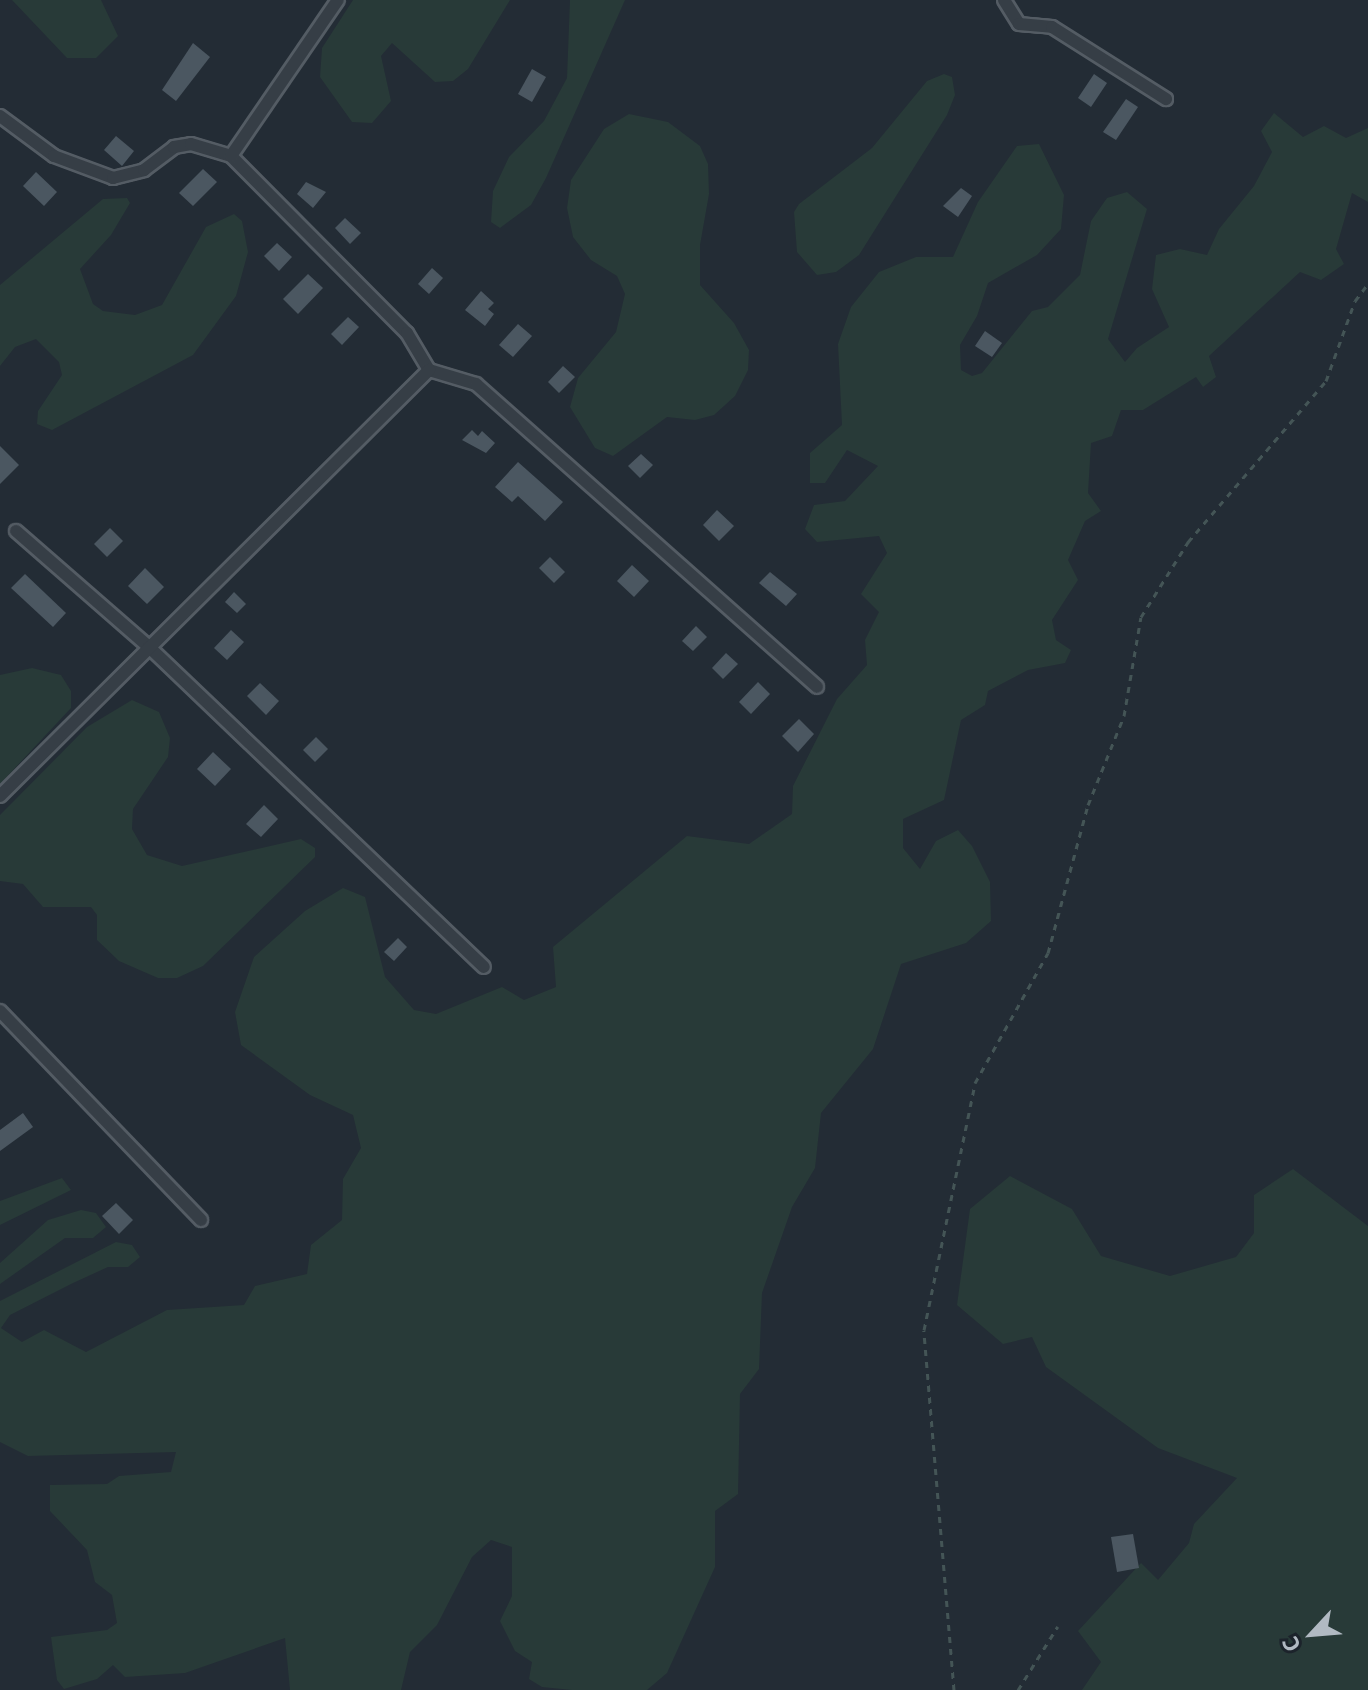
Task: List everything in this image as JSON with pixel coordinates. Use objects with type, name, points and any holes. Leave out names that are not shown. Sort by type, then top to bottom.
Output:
[{"type":"street","points":[[231,156],[338,0]]},
{"type":"street","points":[[1004,0],[1019,24],[1052,27],[1166,99]]},
{"type":"street","points":[[0,116],[54,156],[113,178],[144,170],[174,147],[191,144],[231,156],[407,333],[429,370],[476,384],[817,687]]},
{"type":"street","points":[[0,796],[429,370]]},
{"type":"street","points":[[16,531],[149,647],[484,967]]},
{"type":"street","points":[[0,1011],[201,1220]]},
{"type":"path","points":[[954,1690],[924,1330],[975,1083],[1048,953],[1088,805],[1124,716],[1141,617],[1188,542],[1326,381],[1355,301],[1368,284]]},
{"type":"path","points":[[1018,1690],[1058,1626]]},
{"type":"shaded area","points":[[12,0],[101,0],[118,36],[96,58],[67,58]]},
{"type":"shaded area","points":[[353,0],[510,0],[468,69],[453,81],[435,82],[392,43],[381,56],[391,101],[372,123],[352,122],[320,77],[322,48]]},
{"type":"shaded area","points":[[570,0],[625,0],[546,178],[531,205],[500,228],[491,222],[493,191],[509,157],[544,121],[567,78]]},
{"type":"shaded area","points":[[944,74],[952,77],[955,95],[947,115],[859,255],[836,272],[817,275],[797,252],[794,212],[799,204],[872,148],[927,81]]},
{"type":"shaded area","points":[[1274,113],[1303,137],[1324,126],[1346,138],[1368,128],[1368,202],[1352,193],[1336,249],[1344,264],[1321,280],[1300,272],[1209,356],[1216,377],[1203,387],[1196,377],[1143,410],[1121,410],[1112,436],[1091,443],[1088,493],[1101,511],[1085,521],[1068,560],[1078,580],[1052,620],[1056,640],[1071,650],[1065,663],[1028,670],[988,691],[985,705],[961,720],[944,800],[903,819],[903,848],[920,869],[936,841],[958,830],[972,846],[990,882],[991,921],[966,943],[901,964],[873,1049],[821,1113],[815,1168],[792,1207],[762,1293],[759,1369],[740,1394],[738,1494],[715,1511],[715,1567],[667,1673],[647,1690],[572,1690],[542,1687],[529,1679],[532,1662],[515,1651],[500,1621],[512,1596],[512,1547],[491,1540],[472,1557],[437,1625],[410,1652],[401,1690],[290,1690],[285,1638],[185,1673],[125,1677],[113,1665],[97,1679],[64,1689],[57,1680],[51,1637],[107,1630],[117,1623],[112,1595],[95,1582],[87,1550],[50,1511],[50,1485],[107,1484],[119,1476],[171,1472],[176,1452],[28,1456],[0,1442],[0,1301],[116,1242],[132,1245],[140,1257],[128,1267],[108,1267],[73,1283],[10,1315],[1,1328],[22,1342],[44,1330],[86,1352],[167,1310],[244,1305],[255,1286],[307,1274],[311,1245],[342,1220],[343,1179],[361,1148],[353,1115],[310,1095],[241,1045],[235,1012],[254,957],[305,911],[343,888],[365,897],[385,977],[414,1010],[436,1014],[502,987],[524,1000],[556,987],[553,947],[687,836],[749,844],[792,814],[793,786],[837,699],[867,665],[865,640],[879,612],[861,594],[887,553],[879,536],[817,542],[805,529],[814,505],[845,501],[878,466],[847,450],[825,483],[810,483],[810,453],[842,425],[838,344],[851,307],[879,272],[916,257],[953,257],[978,202],[1017,146],[1039,144],[1064,195],[1061,229],[1037,255],[988,283],[977,316],[960,345],[961,370],[972,376],[982,373],[1032,311],[1048,307],[1080,275],[1091,221],[1107,198],[1127,192],[1147,209],[1108,339],[1125,362],[1137,348],[1169,327],[1152,289],[1156,255],[1180,249],[1207,255],[1219,229],[1254,186],[1272,152],[1261,131]]},
{"type":"shaded area","points":[[629,114],[668,122],[700,146],[708,164],[709,194],[700,245],[700,285],[734,323],[749,350],[748,370],[735,396],[714,415],[695,420],[667,417],[613,456],[595,448],[570,407],[578,378],[616,332],[625,294],[617,276],[591,260],[573,237],[567,208],[571,180],[604,129]]},
{"type":"shaded area","points":[[127,198],[130,203],[111,235],[80,269],[93,304],[103,311],[135,315],[162,305],[206,227],[234,214],[242,221],[248,252],[236,296],[193,355],[52,430],[37,424],[38,411],[62,375],[59,362],[36,339],[15,347],[0,366],[0,285],[103,199]]},
{"type":"shaded area","points":[[32,668],[61,675],[71,691],[71,708],[0,784],[0,675]]},
{"type":"shaded area","points":[[132,700],[159,712],[170,738],[168,757],[133,809],[132,829],[147,855],[182,866],[301,839],[315,848],[315,857],[203,966],[177,978],[158,978],[119,961],[97,940],[97,915],[91,907],[43,907],[23,884],[0,881],[0,815],[87,727]]},
{"type":"shaded area","points":[[1293,1169],[1368,1226],[1368,1690],[1082,1690],[1101,1662],[1078,1631],[1141,1563],[1158,1580],[1189,1543],[1194,1524],[1237,1478],[1158,1448],[1046,1367],[1032,1337],[1003,1344],[957,1305],[970,1209],[1010,1176],[1072,1209],[1101,1256],[1170,1276],[1236,1257],[1254,1233],[1254,1195]]},
{"type":"shaded area","points":[[62,1178],[71,1190],[0,1225],[0,1201]]},
{"type":"shaded area","points":[[81,1210],[96,1213],[106,1227],[93,1238],[65,1238],[0,1284],[0,1263],[48,1220]]},
{"type":"building","points":[[193,43],[210,57],[176,101],[162,90]]},
{"type":"building","points":[[532,69],[546,77],[532,102],[518,94]]},
{"type":"building","points":[[1094,74],[1107,83],[1091,107],[1078,98]]},
{"type":"building","points":[[1126,99],[1138,107],[1116,140],[1103,132]]},
{"type":"building","points":[[116,136],[134,151],[122,166],[104,150]]},
{"type":"building","points":[[203,169],[217,182],[193,206],[179,193]]},
{"type":"building","points":[[36,172],[57,192],[44,206],[23,186]]},
{"type":"building","points":[[306,182],[326,192],[313,208],[297,194]]},
{"type":"building","points":[[961,188],[972,196],[958,217],[943,206]]},
{"type":"building","points":[[345,218],[361,233],[350,244],[335,228]]},
{"type":"building","points":[[277,243],[292,257],[279,271],[264,256]]},
{"type":"building","points":[[432,268],[443,278],[429,294],[418,284]]},
{"type":"building","points":[[308,274],[323,288],[298,314],[283,299]]},
{"type":"building","points":[[481,291],[494,303],[488,309],[494,314],[485,326],[465,310]]},
{"type":"building","points":[[348,317],[359,327],[342,345],[331,334]]},
{"type":"building","points":[[518,324],[532,336],[513,357],[499,345]]},
{"type":"building","points":[[985,331],[1002,343],[992,357],[975,346]]},
{"type":"building","points":[[563,366],[575,377],[559,393],[548,382]]},
{"type":"building","points":[[472,430],[478,436],[482,431],[495,443],[486,453],[462,440]]},
{"type":"building","points":[[0,446],[19,465],[0,484]]},
{"type":"building","points":[[641,454],[653,465],[640,478],[628,466]]},
{"type":"building","points":[[518,462],[563,502],[545,521],[518,496],[512,502],[495,487]]},
{"type":"building","points":[[717,510],[734,526],[719,541],[703,525]]},
{"type":"building","points":[[110,528],[123,541],[107,557],[94,544]]},
{"type":"building","points":[[550,557],[565,572],[554,583],[539,568]]},
{"type":"building","points":[[632,565],[649,581],[634,597],[617,581]]},
{"type":"building","points":[[145,568],[164,587],[147,604],[128,586]]},
{"type":"building","points":[[770,572],[797,594],[786,606],[759,583]]},
{"type":"building","points":[[25,574],[66,613],[53,627],[11,588]]},
{"type":"building","points":[[234,592],[246,604],[237,613],[225,602]]},
{"type":"building","points":[[696,626],[707,637],[693,651],[682,641]]},
{"type":"building","points":[[231,630],[244,642],[227,660],[214,648]]},
{"type":"building","points":[[726,653],[738,664],[723,679],[712,668]]},
{"type":"building","points":[[758,682],[770,694],[751,714],[739,702]]},
{"type":"building","points":[[260,683],[279,701],[266,715],[247,696]]},
{"type":"building","points":[[799,719],[814,734],[798,752],[782,736]]},
{"type":"building","points":[[316,737],[328,749],[315,762],[303,750]]},
{"type":"building","points":[[213,752],[231,769],[215,786],[197,769]]},
{"type":"building","points":[[264,805],[278,819],[261,837],[246,824]]},
{"type":"building","points":[[398,938],[407,947],[394,961],[384,952]]},
{"type":"building","points":[[23,1113],[33,1127],[0,1151],[0,1130]]},
{"type":"building","points":[[116,1203],[133,1220],[119,1234],[102,1216]]},
{"type":"building","points":[[1133,1534],[1139,1568],[1117,1572],[1111,1537]]}]
